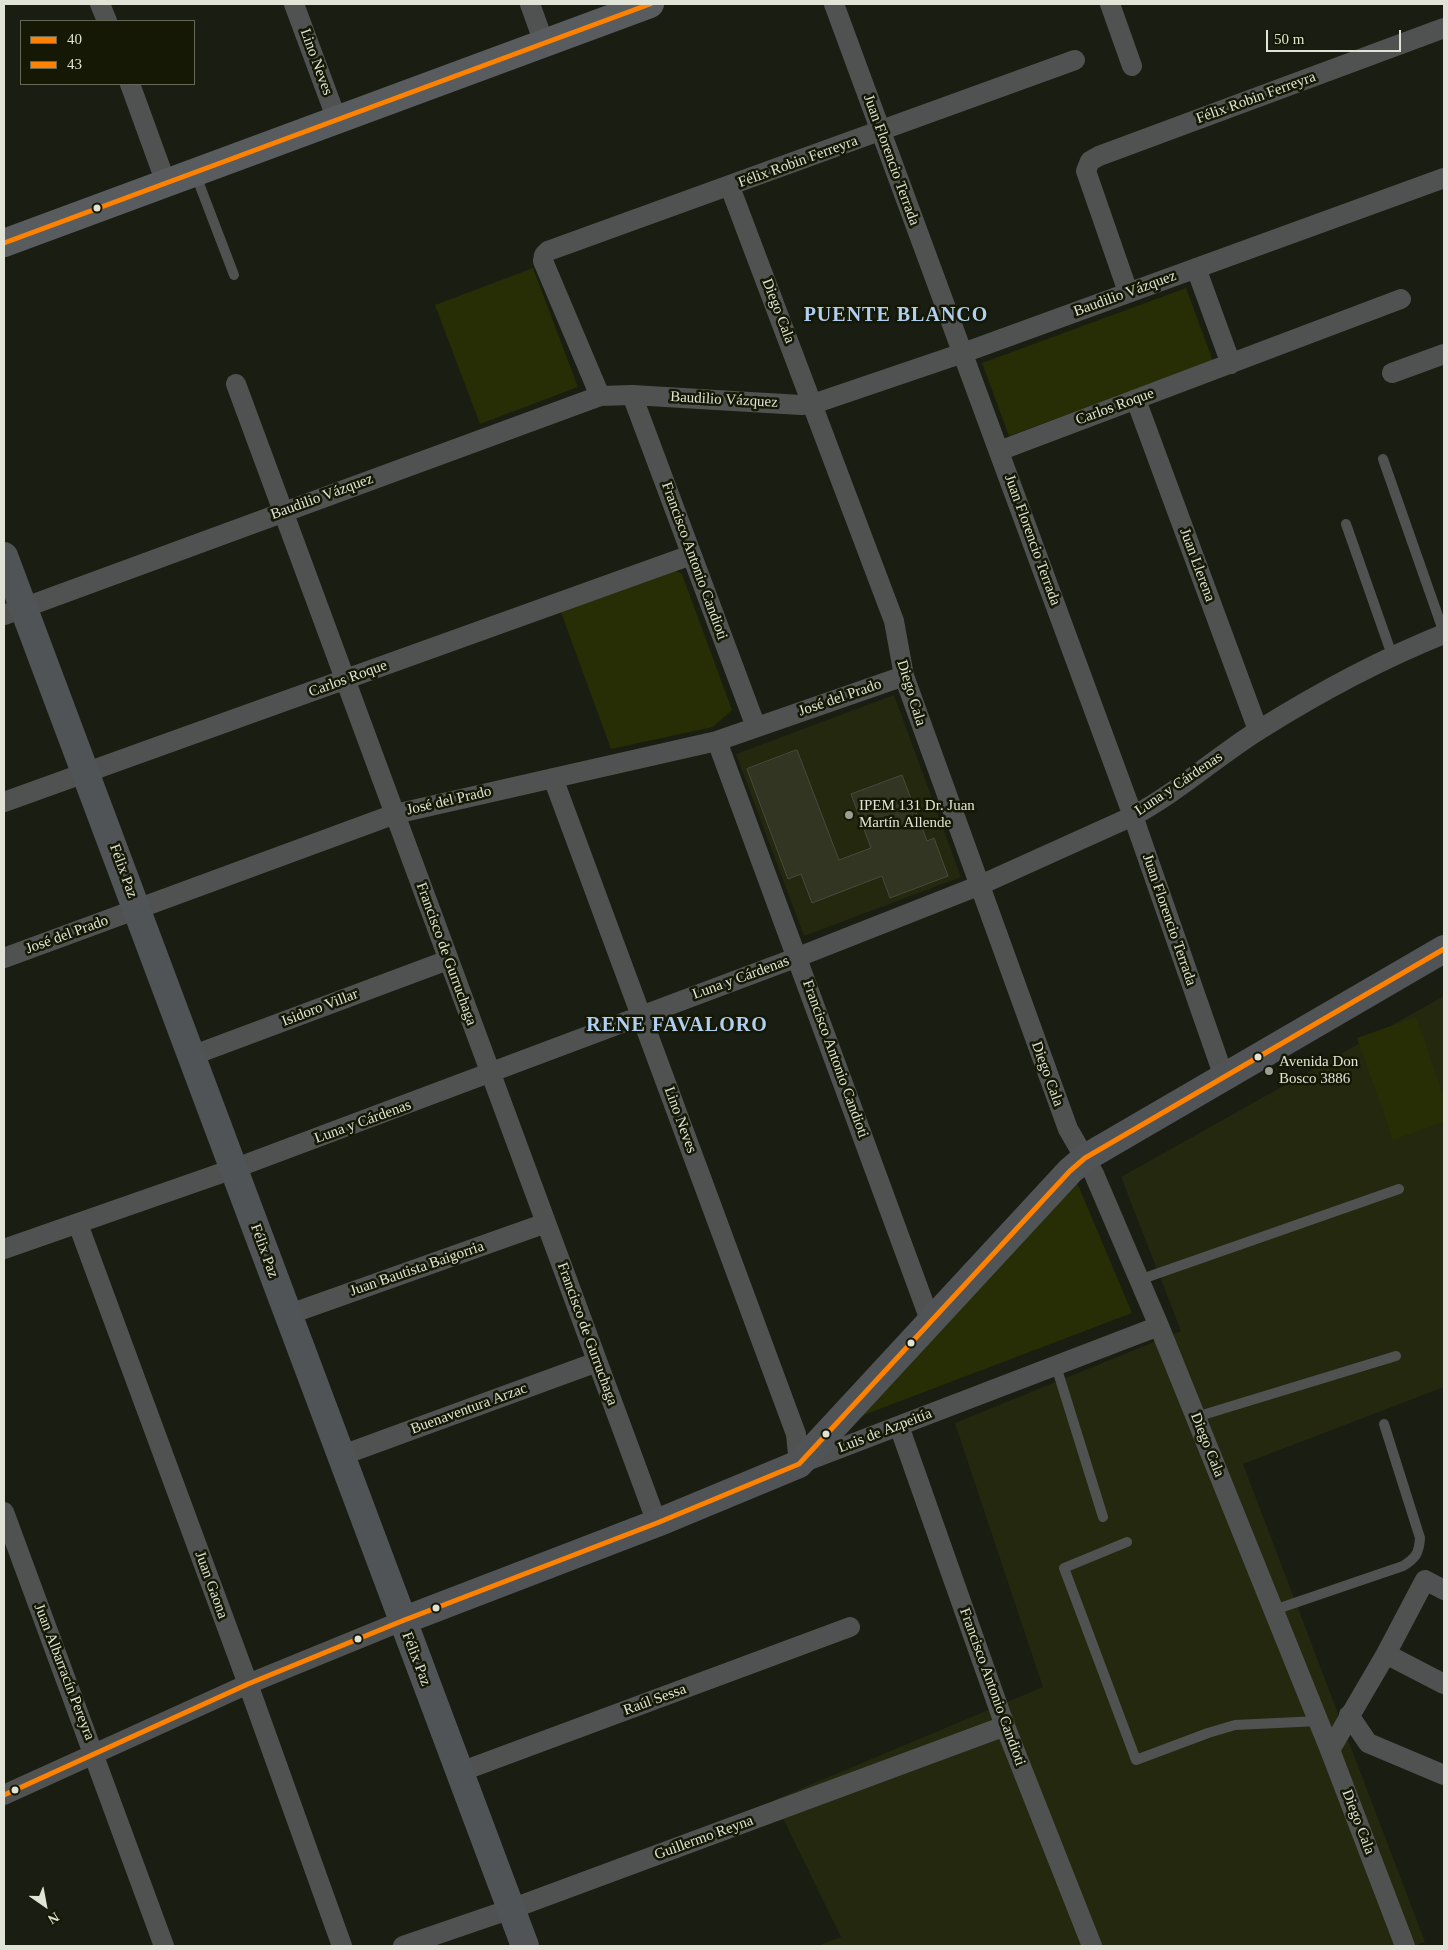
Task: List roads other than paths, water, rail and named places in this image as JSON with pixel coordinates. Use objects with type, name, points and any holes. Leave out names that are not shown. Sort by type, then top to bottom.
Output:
[{"type":"main road","points":[[4,243],[650,4]]},
{"type":"main road","name":"Félix Paz","points":[[4,556],[13,612],[87,772],[287,1314],[525,1946]]},
{"type":"main road","points":[[799,1464],[930,1320],[1085,1158],[1444,949]]},
{"type":"main road","name":"Luis de Azpeitía","points":[[402,1621],[657,1523],[799,1464]]},
{"type":"street","points":[[100,4],[107,20]]},
{"type":"street","name":"Lino Neves","points":[[294,4],[337,120]]},
{"type":"street","points":[[530,4],[544,43]]},
{"type":"street","name":"Juan Florencio Terrada","points":[[834,4],[1133,816],[1224,1077]]},
{"type":"street","points":[[1110,4],[1132,66]]},
{"type":"street","name":"Félix Robin Ferreyra","points":[[1128,292],[1089,183],[1086,171],[1090,161],[1099,156],[1444,28]]},
{"type":"street","name":"Félix Robin Ferreyra","points":[[600,396],[543,261],[544,255],[548,250],[730,187],[1075,60]]},
{"type":"street","points":[[130,85],[166,183]]},
{"type":"street","name":"Baudilio Vázquez","points":[[13,612],[282,511],[600,396],[632,395],[801,405],[813,404],[963,353],[1444,178]]},
{"type":"street","name":"Diego Cala","points":[[730,187],[896,626],[904,676],[978,886],[1068,1130],[1085,1158],[1159,1326],[1330,1750],[1405,1946]]},
{"type":"street","points":[[1196,268],[1231,364]]},
{"type":"street","name":"Carlos Roque","points":[[999,451],[1400,300]]},
{"type":"street","points":[[1392,373],[1444,354]]},
{"type":"street","name":"Francisco de Gurruchaga","points":[[236,384],[657,1523]]},
{"type":"street","name":"Francisco Antonio Candioti","points":[[632,395],[756,727]]},
{"type":"street","name":"Juan Llerena","points":[[1136,400],[1258,730]]},
{"type":"street","name":"Carlos Roque","points":[[4,802],[691,555]]},
{"type":"street","name":"Luna y Cárdenas","points":[[4,1249],[233,1169],[491,1074],[641,1014],[798,957],[978,886],[1133,816],[1157,802],[1258,730],[1350,676],[1392,655],[1444,633]]},
{"type":"street","name":"José del Prado","points":[[4,958],[395,814],[717,741],[904,676]]},
{"type":"street","name":"Francisco Antonio Candioti","points":[[717,741],[930,1320]]},
{"type":"street","name":"Lino Neves","points":[[553,778],[796,1434],[799,1464]]},
{"type":"street","name":"Isidoro Villar","points":[[191,1056],[448,960]]},
{"type":"street","name":"Juan Bautista Baigorria","points":[[287,1314],[546,1223]]},
{"type":"street","name":"Juan Gaona","points":[[78,1224],[248,1684],[342,1946]]},
{"type":"street","name":"Luis de Azpeitía","points":[[799,1464],[1159,1326]]},
{"type":"street","name":"Buenaventura Arzac","points":[[340,1456],[597,1362]]},
{"type":"street","name":"Francisco Antonio Candioti","points":[[899,1426],[1005,1726],[1092,1946]]},
{"type":"street","name":"Juan Albarracín Pereyra","points":[[4,1512],[164,1946]]},
{"type":"street","points":[[1330,1750],[1386,1654],[1426,1580],[1444,1590]]},
{"type":"street","name":"Luis de Azpeitía","points":[[4,1795],[248,1684],[402,1621]]},
{"type":"street","name":"Raúl Sessa","points":[[460,1772],[850,1627]]},
{"type":"street","points":[[1386,1654],[1444,1684]]},
{"type":"street","points":[[1349,1716],[1368,1743],[1444,1775]]},
{"type":"street","name":"Guillermo Reyna","points":[[403,1946],[511,1910],[1005,1726]]},
{"type":"lane","points":[[194,172],[234,275]]},
{"type":"lane","points":[[1383,459],[1444,633]]},
{"type":"lane","points":[[1346,524],[1392,655]]},
{"type":"lane","points":[[1139,1280],[1398,1189]]},
{"type":"lane","points":[[1196,1418],[1396,1356]]},
{"type":"lane","points":[[1056,1366],[1103,1517]]},
{"type":"lane","points":[[1274,1610],[1403,1566],[1414,1559],[1419,1551],[1420,1538],[1384,1424]]},
{"type":"lane","points":[[1127,1542],[1064,1568],[1136,1760],[1235,1725],[1318,1721]]},
{"type":"place","name":"IPEM 131 Dr. Juan Martín Allende","points":[[849,815]]},
{"type":"place","name":"Avenida Don Bosco 3886","points":[[1269,1071]]},
{"type":"district","name":"PUENTE BLANCO","points":[[896,316]]},
{"type":"district","name":"RENE FAVALORO","points":[[677,1026]]}]
